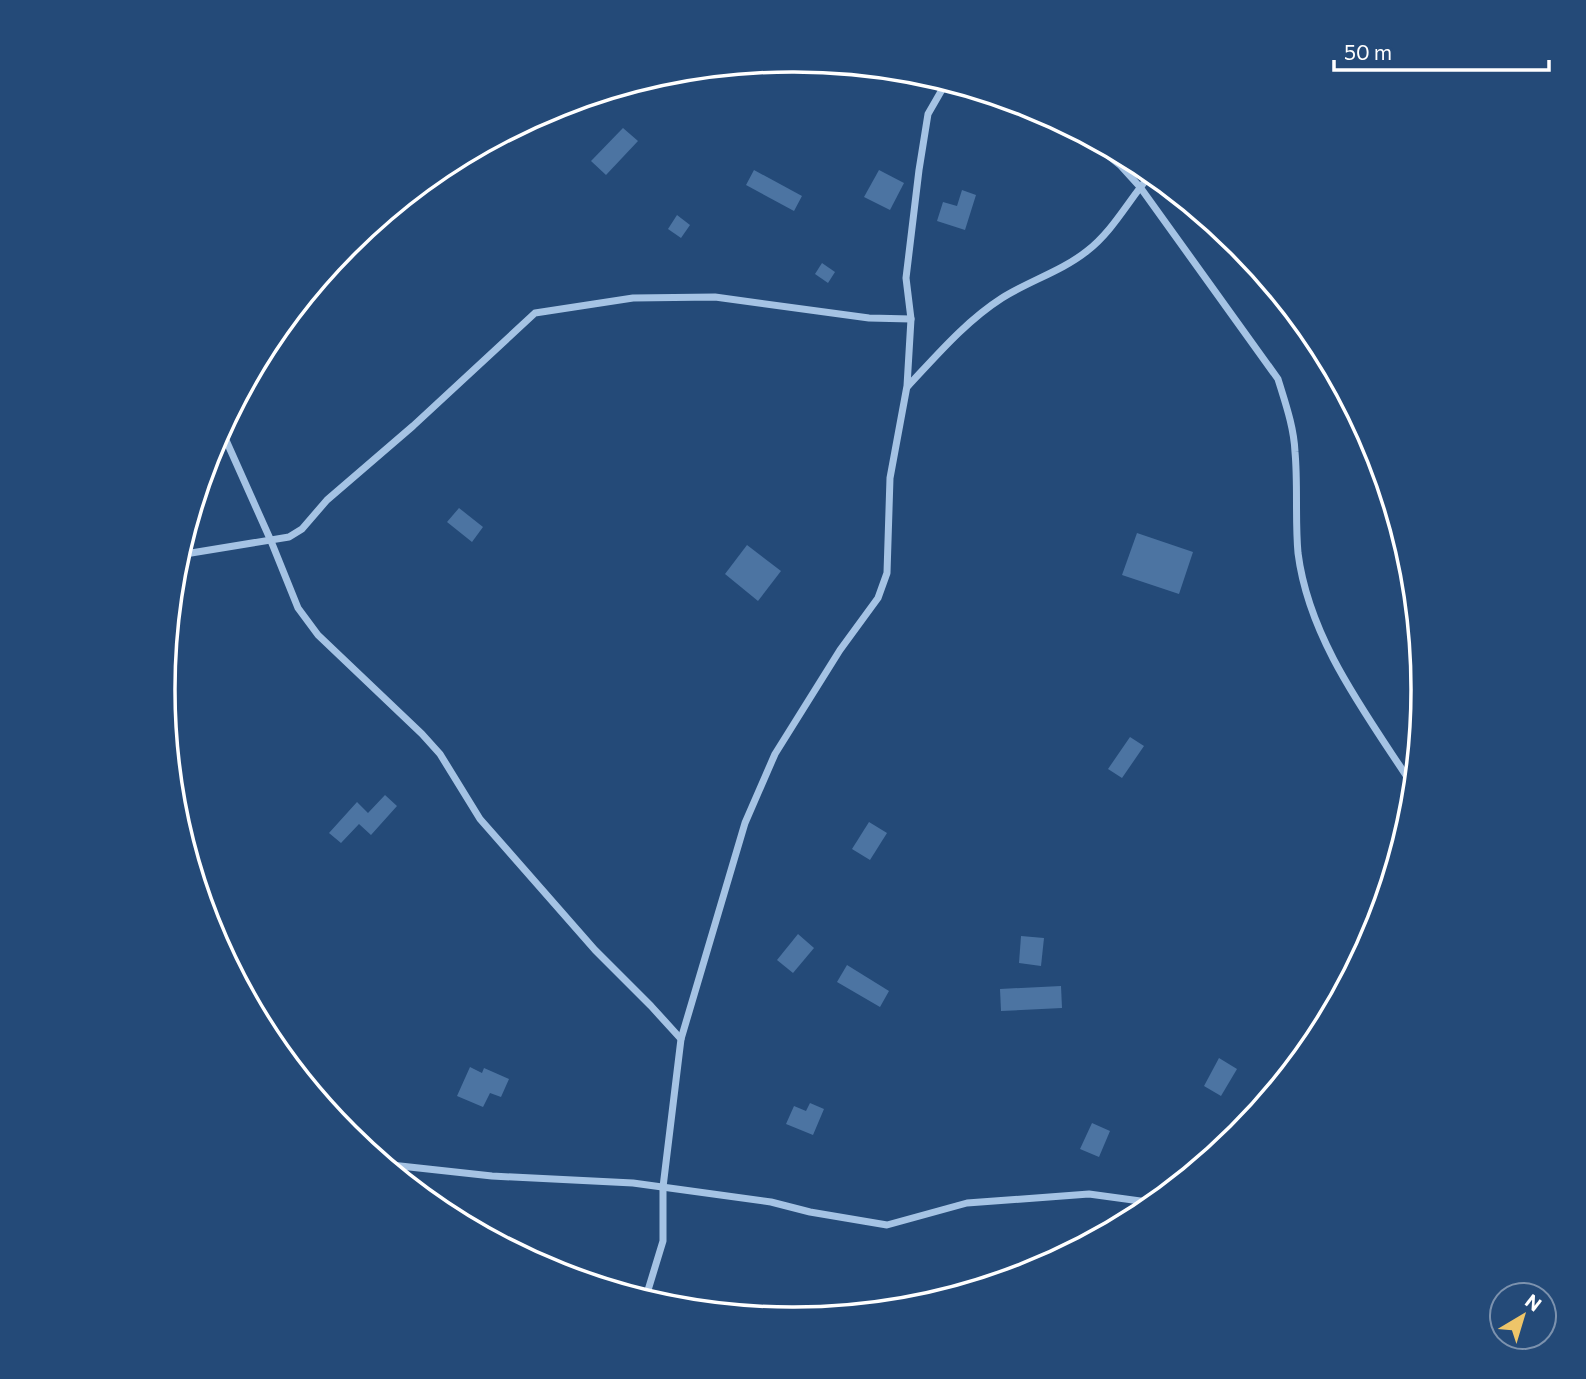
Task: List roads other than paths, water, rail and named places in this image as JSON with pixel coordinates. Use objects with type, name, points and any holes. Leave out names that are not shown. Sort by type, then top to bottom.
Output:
[{"type":"street","points":[[648,1290],[663,1241],[663,1187],[681,1039],[745,823],[775,754],[840,650],[878,598],[887,573],[891,478],[907,386],[911,319],[906,278],[928,114],[942,90]]},
{"type":"street","points":[[1122,168],[1140,187],[1278,379],[1288,410],[1295,449],[1298,554],[1312,613],[1327,648],[1405,773]]},
{"type":"street","points":[[907,386],[956,336],[1001,298],[1086,252],[1113,226],[1144,182]]},
{"type":"street","points":[[191,553],[271,541],[289,537],[302,529],[327,500],[413,426],[535,313],[633,298],[715,297],[869,318],[911,319]]},
{"type":"street","points":[[227,442],[298,608],[318,635],[440,754],[480,819],[595,950],[681,1039]]},
{"type":"street","points":[[400,1166],[492,1176],[634,1183],[771,1202],[810,1212],[887,1225],[967,1203],[1089,1194],[1139,1201]]}]
